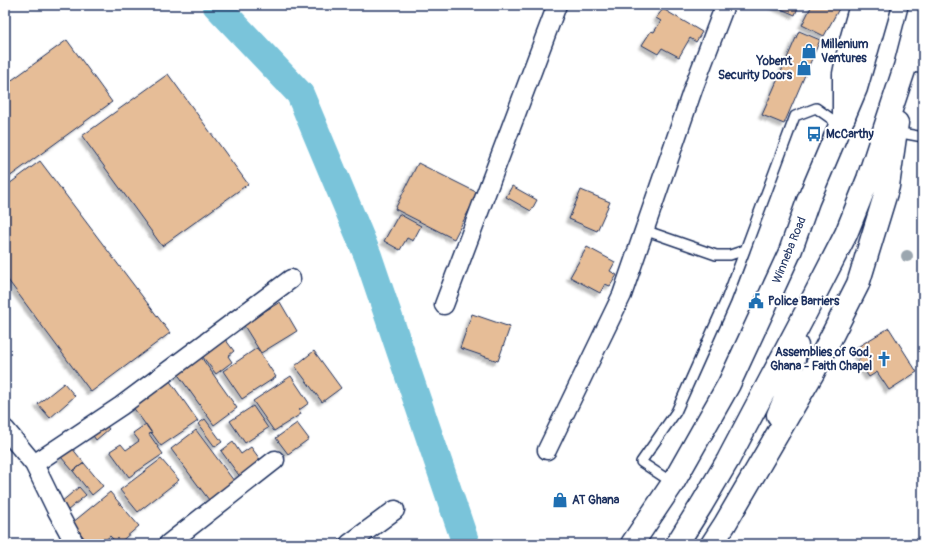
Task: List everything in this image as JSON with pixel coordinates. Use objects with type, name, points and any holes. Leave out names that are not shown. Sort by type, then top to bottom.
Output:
[{"type":"main road","points":[[842,121],[844,74],[850,44],[861,5]]},
{"type":"main road","name":"Winneba Road","points":[[632,544],[673,483],[732,378],[790,252],[808,201],[856,88],[880,5]]},
{"type":"main road","points":[[712,544],[813,373],[858,284],[888,186],[896,132],[914,67],[921,5]]},
{"type":"main road","points":[[677,544],[728,460],[846,234],[914,67]]},
{"type":"main road","points":[[761,462],[784,401],[806,312]]},
{"type":"street","points":[[444,306],[557,5]]},
{"type":"street","points":[[547,450],[622,295],[693,89],[725,5]]},
{"type":"street","points":[[34,464],[121,406],[291,279]]},
{"type":"street","points":[[5,429],[34,464],[56,509],[76,544]]},
{"type":"street","points":[[168,544],[275,460]]},
{"type":"street","points":[[349,544],[395,510]]},
{"type":"lane","points":[[673,483],[641,462],[676,412],[726,300],[795,116],[816,108],[842,121]]},
{"type":"lane","points":[[896,132],[923,137]]},
{"type":"lane","points":[[644,230],[716,255],[730,255],[745,250]]},
{"type":"building","points":[[772,5],[799,5],[795,15]]},
{"type":"building","points":[[812,5],[841,5],[824,36],[802,25]]},
{"type":"building","points":[[663,9],[702,32],[696,42],[690,38],[679,57],[662,48],[658,54],[642,45],[651,31],[654,32],[661,21],[656,18]]},
{"type":"building","points":[[799,31],[820,40],[784,124],[762,115]]},
{"type":"building","points":[[67,40],[112,102],[5,180],[5,85]]},
{"type":"building","points":[[168,74],[248,184],[162,246],[82,136]]},
{"type":"building","points":[[40,161],[170,333],[91,392],[5,276],[5,187]]},
{"type":"building","points":[[418,163],[478,193],[454,239],[395,209]]},
{"type":"building","points":[[512,186],[537,200],[531,211],[506,197]]},
{"type":"building","points":[[581,190],[610,202],[597,231],[569,219]]},
{"type":"building","points":[[399,214],[421,226],[413,241],[407,238],[400,250],[384,241]]},
{"type":"building","points":[[587,247],[615,262],[610,271],[617,275],[610,286],[605,284],[600,293],[570,277]]},
{"type":"building","points":[[280,302],[297,331],[261,353],[243,324]]},
{"type":"building","points":[[472,314],[510,327],[498,361],[460,348]]},
{"type":"building","name":"Assemblies of God, Ghana - Faith Chapel","points":[[889,328],[917,372],[889,390],[877,372],[869,377],[858,361],[860,359],[854,349]]},
{"type":"building","points":[[225,339],[234,351],[228,356],[232,362],[216,374],[202,356]]},
{"type":"building","points":[[257,348],[276,377],[242,399],[223,371]]},
{"type":"building","points":[[314,351],[341,388],[322,402],[295,366]]},
{"type":"building","points":[[201,357],[237,408],[214,425],[177,373]]},
{"type":"building","points":[[291,376],[309,403],[299,410],[301,414],[274,431],[253,401]]},
{"type":"building","points":[[167,377],[198,421],[161,446],[130,403]]},
{"type":"building","points":[[64,383],[75,396],[50,418],[38,404]]},
{"type":"building","points":[[253,406],[268,428],[245,443],[230,421]]},
{"type":"building","points":[[205,419],[222,442],[215,447],[198,424]]},
{"type":"building","points":[[102,420],[109,429],[96,440],[89,430]]},
{"type":"building","points":[[297,423],[309,439],[288,454],[276,438]]},
{"type":"building","points":[[146,424],[152,433],[149,434],[163,454],[129,477],[110,451],[121,444],[126,450],[139,441],[133,433]]},
{"type":"building","points":[[196,430],[234,481],[209,500],[171,449]]},
{"type":"building","points":[[233,442],[241,454],[251,447],[262,462],[241,478],[221,451]]},
{"type":"building","points":[[72,448],[84,463],[73,471],[61,457]]},
{"type":"building","points":[[161,459],[179,480],[138,512],[120,490]]},
{"type":"building","points":[[84,463],[103,486],[92,495],[73,471]]},
{"type":"building","points":[[79,487],[86,495],[67,511],[60,503]]},
{"type":"building","points":[[110,492],[139,526],[118,544],[110,536],[101,544],[89,544],[72,523]]},
{"type":"waterway","points":[[216,5],[300,94],[368,256],[466,544]]},
{"type":"place","name":"Millenium Ventures","points":[[809,51]]},
{"type":"place","name":"Yobent Security Doors","points":[[804,68]]},
{"type":"place","name":"McCarthy","points":[[814,134]]},
{"type":"place","name":"Police Barriers","points":[[756,301]]},
{"type":"place","name":"Assemblies of God, Ghana - Faith Chapel","points":[[884,359]]},
{"type":"place","name":"AT Ghana","points":[[560,500]]}]
